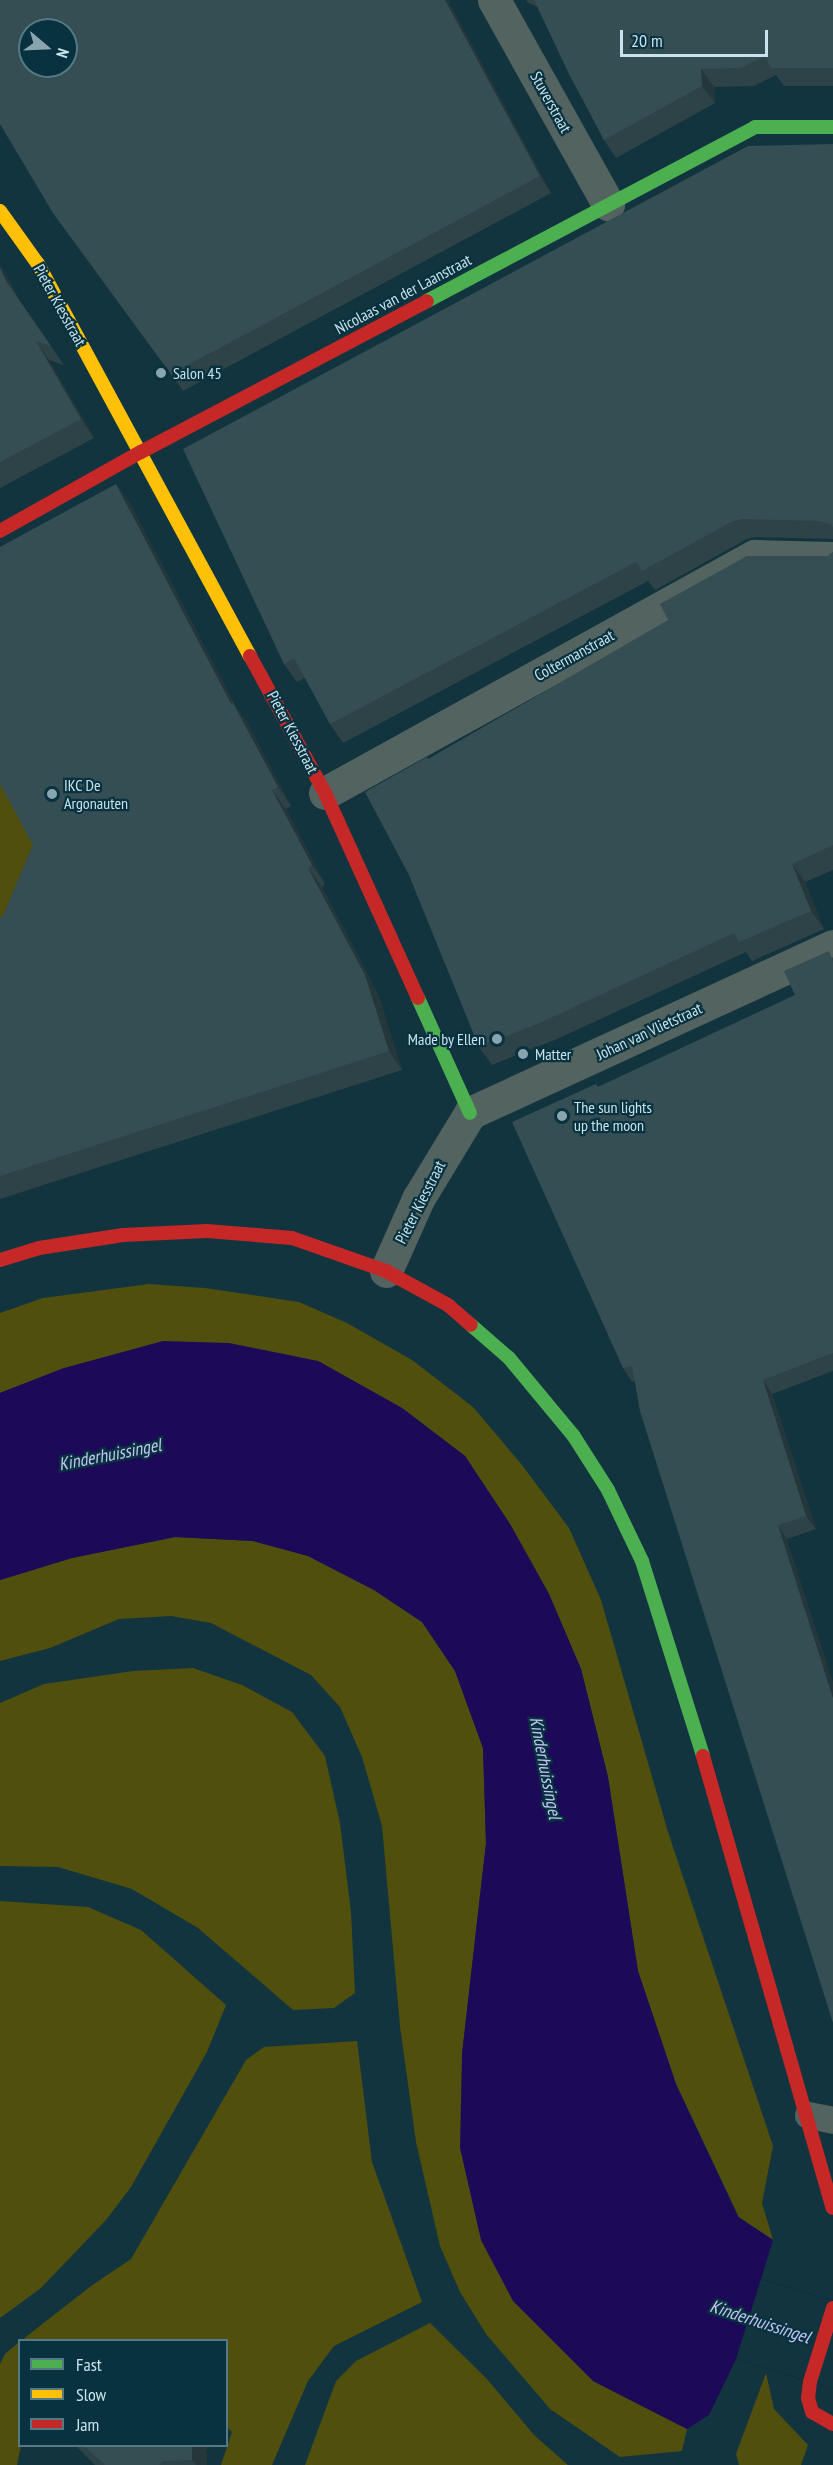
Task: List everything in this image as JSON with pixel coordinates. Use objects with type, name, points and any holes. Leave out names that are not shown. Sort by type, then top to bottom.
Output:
[{"type":"street","name":"Stuverstraat","points":[[494,0],[608,204]]},
{"type":"street","name":"Nicolaas van der Laanstraat","points":[[0,531],[141,452],[755,127],[833,126]]},
{"type":"street","name":"Pieter Kiesstraat","points":[[0,211],[38,264],[326,792],[470,1113],[418,1199],[386,1271]]},
{"type":"street","name":"Coltermanstraat","points":[[326,792],[755,556],[833,558]]},
{"type":"street","name":"Johan van Vlietstraat","points":[[470,1113],[831,951]]},
{"type":"street","points":[[0,1260],[39,1248],[123,1235],[207,1231],[292,1238],[386,1271],[448,1305],[509,1358],[573,1435],[609,1490],[645,1572],[820,2118],[833,2208]]},
{"type":"street","points":[[827,2422],[812,2412],[808,2398],[810,2382],[833,2308]]},
{"type":"shaded area","points":[[0,778],[46,864],[0,940]]},
{"type":"shaded area","points":[[149,1284],[205,1288],[299,1302],[347,1323],[412,1360],[473,1407],[522,1465],[569,1528],[601,1600],[668,1832],[773,2146],[762,2203],[773,2240],[739,2217],[676,2084],[638,1971],[608,1777],[581,1669],[549,1594],[510,1524],[465,1456],[402,1408],[318,1361],[64,1368],[0,1393],[0,1313],[43,1298]]},
{"type":"shaded area","points":[[175,1537],[253,1541],[308,1556],[374,1590],[422,1622],[455,1671],[483,1748],[486,1843],[462,2054],[593,2381],[687,2429],[682,2451],[620,2457],[550,2409],[486,2334],[460,2292],[440,2246],[416,2142],[400,2026],[382,1826],[362,1757],[340,1707],[311,1675],[211,1623],[171,1616],[119,1619],[50,1648],[0,1661],[0,1580],[72,1558]]},
{"type":"shaded area","points":[[193,1668],[242,1685],[292,1712],[325,1756],[340,1823],[351,1912],[355,1993],[334,2008],[293,2010],[198,1928],[132,1889],[58,1867],[0,1866],[0,1703],[44,1684],[133,1671]]},
{"type":"shaded area","points":[[0,1901],[88,1907],[141,1930],[226,2005],[207,2052],[131,2187],[106,2220],[41,2288],[0,2318]]},
{"type":"shaded area","points":[[357,2041],[372,2162],[422,2302],[334,2346],[308,2381],[272,2465],[221,2465],[232,2432],[228,2428],[228,2339],[23,2339],[91,2286],[131,2259],[246,2060],[264,2047]]},
{"type":"shaded area","points":[[430,2323],[487,2379],[534,2435],[568,2465],[305,2465],[336,2381],[356,2361]]},
{"type":"shaded area","points":[[18,2343],[18,2447],[21,2447],[17,2465],[0,2465],[0,2364],[5,2354]]},
{"type":"shaded area","points":[[766,2373],[774,2409],[808,2445],[801,2465],[739,2465],[736,2454]]},
{"type":"water","name":"Kinderhuissingel","points":[[163,1341],[229,1343],[318,1361],[402,1408],[465,1456],[510,1524],[549,1594],[581,1669],[608,1777],[638,1971],[676,2084],[738,2217],[773,2240],[761,2279],[833,2301],[833,2389],[736,2359],[709,2415],[687,2429],[593,2381],[513,2301],[481,2240],[460,2148],[462,2054],[486,1843],[483,1748],[455,1671],[422,1622],[374,1590],[308,1556],[253,1541],[175,1537],[72,1558],[0,1580],[0,1393],[64,1368]]},
{"type":"pier","points":[[761,2279],[833,2301],[833,2389],[736,2359]]},
{"type":"building","points":[[0,0],[445,0],[540,176],[171,374],[53,213],[0,124]]},
{"type":"building","points":[[534,0],[833,0],[833,68],[771,68],[765,56],[741,68],[701,69],[702,86],[604,140]]},
{"type":"building","points":[[833,144],[833,527],[820,521],[742,519],[733,521],[642,571],[636,562],[330,724],[294,658],[284,664],[183,449],[748,146]]},
{"type":"building","points":[[0,268],[6,281],[51,346],[36,341],[81,419],[0,462]]},
{"type":"building","points":[[116,484],[231,704],[233,703],[278,787],[272,790],[312,865],[308,868],[365,975],[389,1051],[0,1176],[0,917],[3,916],[33,845],[0,784],[0,547]]},
{"type":"building","points":[[833,552],[833,845],[792,864],[811,911],[739,942],[734,933],[544,1021],[479,1047],[409,875],[365,792],[427,757],[428,759],[668,620],[660,604],[747,556],[828,556]]},
{"type":"building","points":[[829,951],[833,962],[833,1353],[763,1380],[806,1516],[778,1525],[833,1698],[833,2023],[640,1411],[632,1366],[623,1368],[512,1122],[596,1084],[598,1087],[795,995],[784,971]]},
{"type":"building","points":[[85,2447],[192,2447],[192,2460],[163,2461],[159,2465],[105,2465]]},
{"type":"traffic: fast","points":[[427,301],[755,127],[833,127]]},
{"type":"traffic: fast","points":[[418,998],[470,1113]]},
{"type":"traffic: fast","points":[[471,1325],[509,1358],[573,1435],[608,1490],[642,1561],[703,1756]]},
{"type":"traffic: slow","points":[[0,211],[38,264],[250,656]]},
{"type":"traffic: jam","points":[[0,531],[141,452],[427,301]]},
{"type":"traffic: jam","points":[[250,656],[325,793],[418,998]]},
{"type":"traffic: jam","points":[[0,1260],[39,1248],[123,1235],[207,1231],[292,1238],[386,1271],[448,1305],[471,1325]]},
{"type":"traffic: jam","points":[[703,1756],[833,2208]]},
{"type":"traffic: jam","points":[[833,2308],[810,2382],[808,2398],[812,2412],[833,2424]]},
{"type":"place","name":"Salon 45","points":[[161,373]]},
{"type":"place","name":"IKC De Argonauten","points":[[52,794]]},
{"type":"place","name":"Made by Ellen","points":[[497,1039]]},
{"type":"place","name":"Matter","points":[[523,1054]]},
{"type":"place","name":"The sun lights up the moon","points":[[562,1116]]}]
